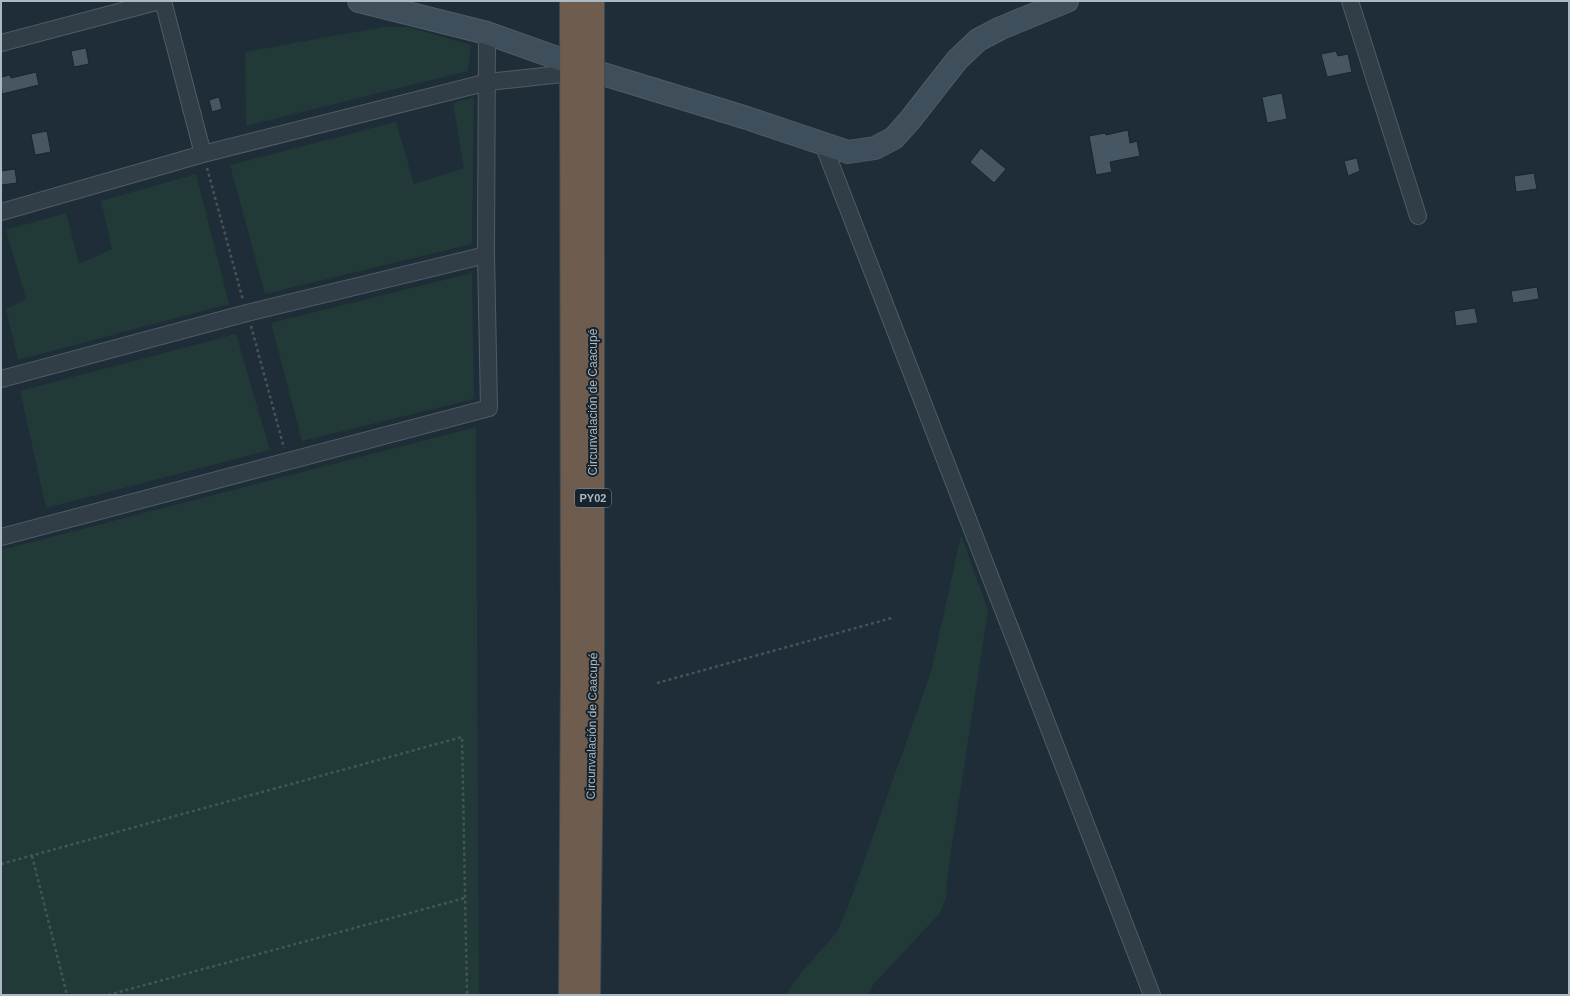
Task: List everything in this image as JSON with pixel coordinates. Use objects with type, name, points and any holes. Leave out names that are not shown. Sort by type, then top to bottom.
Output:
[{"type":"highway","name":"Circunvalación de Caacupé","points":[[570,995],[572,674],[571,1]]},
{"type":"highway","name":"Circunvalación de Caacupé","points":[[589,995],[593,653],[593,1]]},
{"type":"street","points":[[1,43],[160,1]]},
{"type":"street","points":[[163,1],[203,154]]},
{"type":"street","points":[[359,1],[487,33],[571,68]]},
{"type":"street","points":[[593,71],[747,118],[848,152],[875,148],[894,138],[957,60],[978,40],[1001,28],[1067,1]]},
{"type":"street","points":[[1350,1],[1418,216]]},
{"type":"street","points":[[1,537],[489,408],[486,255],[488,82],[487,33]]},
{"type":"street","points":[[1,212],[203,154],[488,82],[571,68]]},
{"type":"street","points":[[823,144],[1152,995]]},
{"type":"street","points":[[1,379],[247,313],[486,255]]},
{"type":"path","points":[[657,683],[892,618]]},
{"type":"path","points":[[1,864],[462,737],[467,995]]},
{"type":"path","points":[[32,856],[67,995]]},
{"type":"path","points":[[108,995],[465,898]]},
{"type":"green space","points":[[383,27],[408,27],[471,45],[468,71],[246,126],[245,52]]},
{"type":"green space","points":[[474,97],[472,244],[265,294],[230,165],[396,122],[414,184],[464,168],[453,103]]},
{"type":"green space","points":[[196,174],[229,304],[18,360],[6,309],[26,299],[6,230],[66,213],[79,264],[112,249],[101,201]]},
{"type":"green space","points":[[472,273],[474,399],[302,441],[271,323]]},
{"type":"green space","points":[[236,334],[270,450],[46,508],[20,391]]},
{"type":"green space","points":[[476,427],[479,995],[1,995],[1,550]]},
{"type":"green space","points":[[961,535],[988,610],[948,872],[946,898],[939,914],[873,985],[868,995],[786,995],[800,974],[837,932],[850,901],[931,672]]},
{"type":"building","points":[[86,48],[89,64],[74,67],[71,51]]},
{"type":"building","points":[[1336,51],[1338,56],[1348,54],[1352,72],[1327,77],[1321,54]]},
{"type":"building","points":[[36,72],[39,85],[2,94],[1,77],[10,75],[11,78]]},
{"type":"building","points":[[1282,93],[1287,119],[1267,123],[1262,97]]},
{"type":"building","points":[[219,97],[222,109],[212,112],[209,100]]},
{"type":"building","points":[[1128,130],[1130,143],[1137,141],[1140,156],[1110,162],[1112,172],[1096,175],[1089,136],[1105,133],[1106,135]]},
{"type":"building","points":[[47,131],[51,152],[35,155],[31,134]]},
{"type":"building","points":[[981,148],[1006,169],[994,183],[970,162]]},
{"type":"building","points":[[1357,158],[1360,171],[1348,176],[1344,161]]},
{"type":"building","points":[[15,169],[17,183],[1,185],[1,171]]},
{"type":"building","points":[[1534,173],[1537,189],[1516,192],[1514,176]]},
{"type":"building","points":[[1537,287],[1539,299],[1513,303],[1511,291]]},
{"type":"building","points":[[1475,308],[1478,323],[1456,326],[1454,311]]}]
